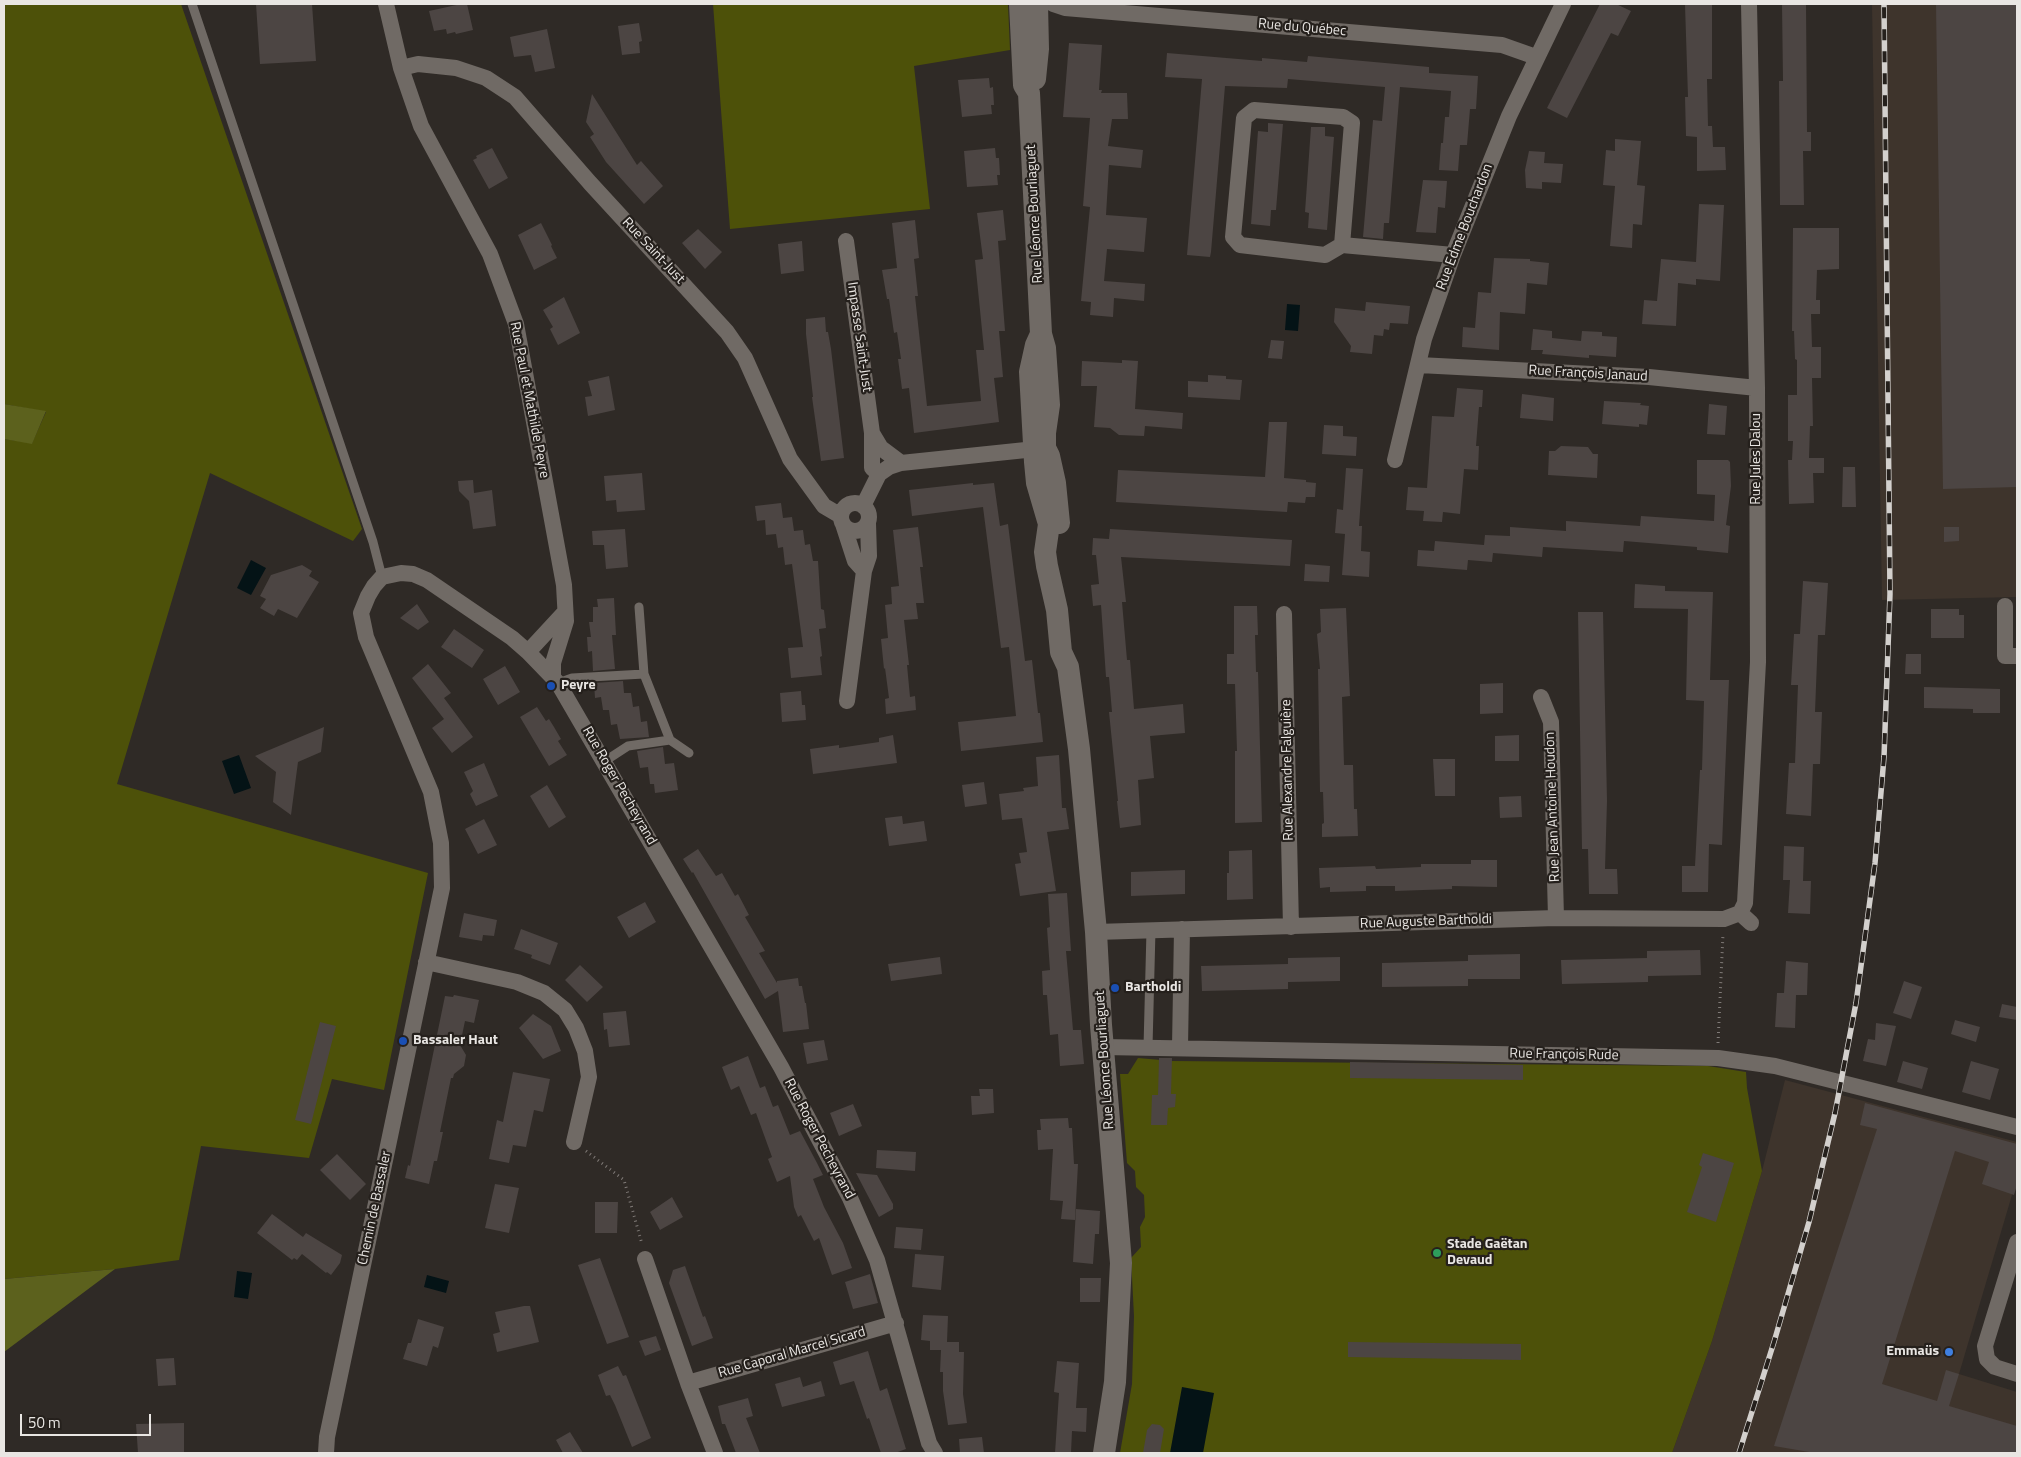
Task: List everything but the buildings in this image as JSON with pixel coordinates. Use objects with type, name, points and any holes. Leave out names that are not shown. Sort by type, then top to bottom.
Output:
[{"type":"main road","name":"Rue Léonce Bourliaguet","points":[[1020,4],[1032,19],[1034,85],[1029,93],[1041,334],[1045,348],[1049,405],[1045,433],[1040,448],[1049,456],[1055,482],[1060,533],[1059,568],[1068,600],[1071,628],[1072,649],[1068,667],[1079,750],[1096,932],[1103,1047],[1121,1263],[1114,1382],[1104,1453]]},
{"type":"street","name":"Rue Paul et Mathilde Peyre","points":[[386,4],[401,68],[421,126],[490,254],[516,324],[564,585],[566,621],[553,663],[556,680]]},
{"type":"street","name":"Rue Edme Bouchardon","points":[[1395,460],[1424,339],[1453,255],[1509,116],[1563,4]]},
{"type":"street","name":"Rue Jules Dalou","points":[[1745,918],[1758,662],[1757,388],[1749,4]]},
{"type":"street","name":"Rue du Québec","points":[[1032,19],[1059,6],[1502,45],[1536,57]]},
{"type":"street","name":"Rue Saint-Just","points":[[401,68],[418,64],[456,68],[486,78],[515,97],[590,183],[727,332],[745,358],[790,459],[824,506],[842,520]]},
{"type":"street","points":[[1342,245],[1352,123],[1344,117],[1254,110],[1244,118],[1233,237],[1240,245],[1325,255],[1342,245],[1453,255]]},
{"type":"street","name":"Impasse Saint-Just","points":[[846,241],[872,433],[872,468],[879,474]]},
{"type":"street","name":"Rue François Janaud","points":[[1419,365],[1648,377],[1757,388]]},
{"type":"street","points":[[872,433],[881,448],[902,462]]},
{"type":"street","points":[[864,506],[879,474],[889,467],[902,462],[1040,448]]},
{"type":"street","points":[[847,701],[864,571],[869,556],[869,514],[864,506],[854,503],[842,511],[842,520],[855,561],[864,571]]},
{"type":"street","points":[[842,520],[849,530],[858,531],[868,523]]},
{"type":"street","name":"Rue Roger Pecheyrand","points":[[382,578],[400,573],[413,574],[427,580],[528,652],[556,680],[605,761],[781,1067],[846,1189],[877,1260],[929,1443],[935,1453]]},
{"type":"street","points":[[382,578],[374,586],[361,613],[366,638],[431,792],[441,843],[442,888],[426,962],[517,982],[544,993],[565,1010],[576,1028],[585,1050],[589,1077],[574,1142]]},
{"type":"street","points":[[2006,606],[2005,656],[2017,656]]},
{"type":"street","points":[[528,652],[564,612]]},
{"type":"street","name":"Rue Alexandre Falguière","points":[[1284,614],[1291,927]]},
{"type":"street","name":"Rue Jean Antoine Houdon","points":[[1540,697],[1551,722],[1556,918]]},
{"type":"street","name":"Rue Auguste Bartholdi","points":[[1096,932],[1556,918],[1745,918]]},
{"type":"street","points":[[1180,1047],[1182,930]]},
{"type":"street","name":"Chemin de Bassaler","points":[[326,1453],[327,1437],[426,962]]},
{"type":"street","name":"Rue François Rude","points":[[1103,1047],[1718,1058],[1775,1066],[2017,1127]]},
{"type":"street","points":[[2017,1242],[1985,1346],[1987,1359],[1995,1367],[2017,1374]]},
{"type":"street","points":[[645,1259],[688,1383],[715,1453]]},
{"type":"street","name":"Rue Caporal Marcel Sicard","points":[[688,1383],[896,1323]]},
{"type":"lane","points":[[192,4],[370,532],[382,578]]},
{"type":"lane","points":[[639,607],[644,674],[670,740],[689,754]]},
{"type":"lane","points":[[556,680],[644,674]]},
{"type":"lane","points":[[605,761],[628,746],[670,740]]},
{"type":"lane","points":[[1148,1047],[1151,930]]},
{"type":"path","points":[[1718,1058],[1724,919]]},
{"type":"path","points":[[589,1154],[624,1180],[641,1242]]},
{"type":"shaded area","points":[[4,4],[181,4],[362,529],[353,541],[210,473],[117,784],[428,873],[384,1090],[332,1079],[309,1158],[201,1146],[179,1260],[115,1269],[4,1279],[4,439],[32,443],[46,412],[4,404]]},
{"type":"shaded area","points":[[713,4],[1008,4],[1010,50],[914,66],[930,209],[730,229]]},
{"type":"shaded area","points":[[1872,4],[2017,4],[2017,619],[2016,597],[1882,600]]},
{"type":"shaded area","points":[[1287,304],[1300,305],[1298,331],[1285,330]]},
{"type":"shaded area","points":[[251,560],[266,568],[251,595],[237,588]]},
{"type":"shaded area","points":[[239,755],[251,788],[234,794],[222,761]]},
{"type":"shaded area","name":"Stade Gaëtan Devaud","points":[[1138,1058],[1172,1061],[1708,1066],[1746,1072],[1747,1088],[1762,1171],[1712,1341],[1672,1453],[1120,1453],[1132,1384],[1134,1316],[1131,1258],[1141,1247],[1140,1227],[1145,1217],[1144,1195],[1136,1187],[1135,1171],[1127,1163],[1120,1074],[1128,1074]]},
{"type":"shaded area","points":[[1785,1080],[2017,1142],[2017,1178],[1959,1374],[2017,1392],[2017,1453],[1672,1453],[1712,1341],[1762,1171]]},
{"type":"shaded area","points":[[237,1271],[252,1273],[248,1299],[234,1297]]},
{"type":"shaded area","points":[[427,1275],[449,1281],[446,1293],[424,1287]]},
{"type":"shaded area","points":[[1182,1387],[1214,1393],[1203,1453],[1170,1453]]},
{"type":"green space","points":[[4,404],[46,411],[32,444],[4,439]]},
{"type":"green space","points":[[115,1269],[4,1352],[4,1279]]},
{"type":"railway","points":[[1739,1453],[1809,1222],[1835,1113],[1856,1003],[1875,863],[1884,757],[1890,594],[1884,4]]},
{"type":"place","name":"Peyre","points":[[551,686]]},
{"type":"place","name":"Bartholdi","points":[[1115,988]]},
{"type":"place","name":"Bassaler Haut","points":[[403,1041]]},
{"type":"place","name":"Stade Gaëtan Devaud","points":[[1437,1253]]},
{"type":"place","name":"Emmaüs","points":[[1949,1352]]}]
